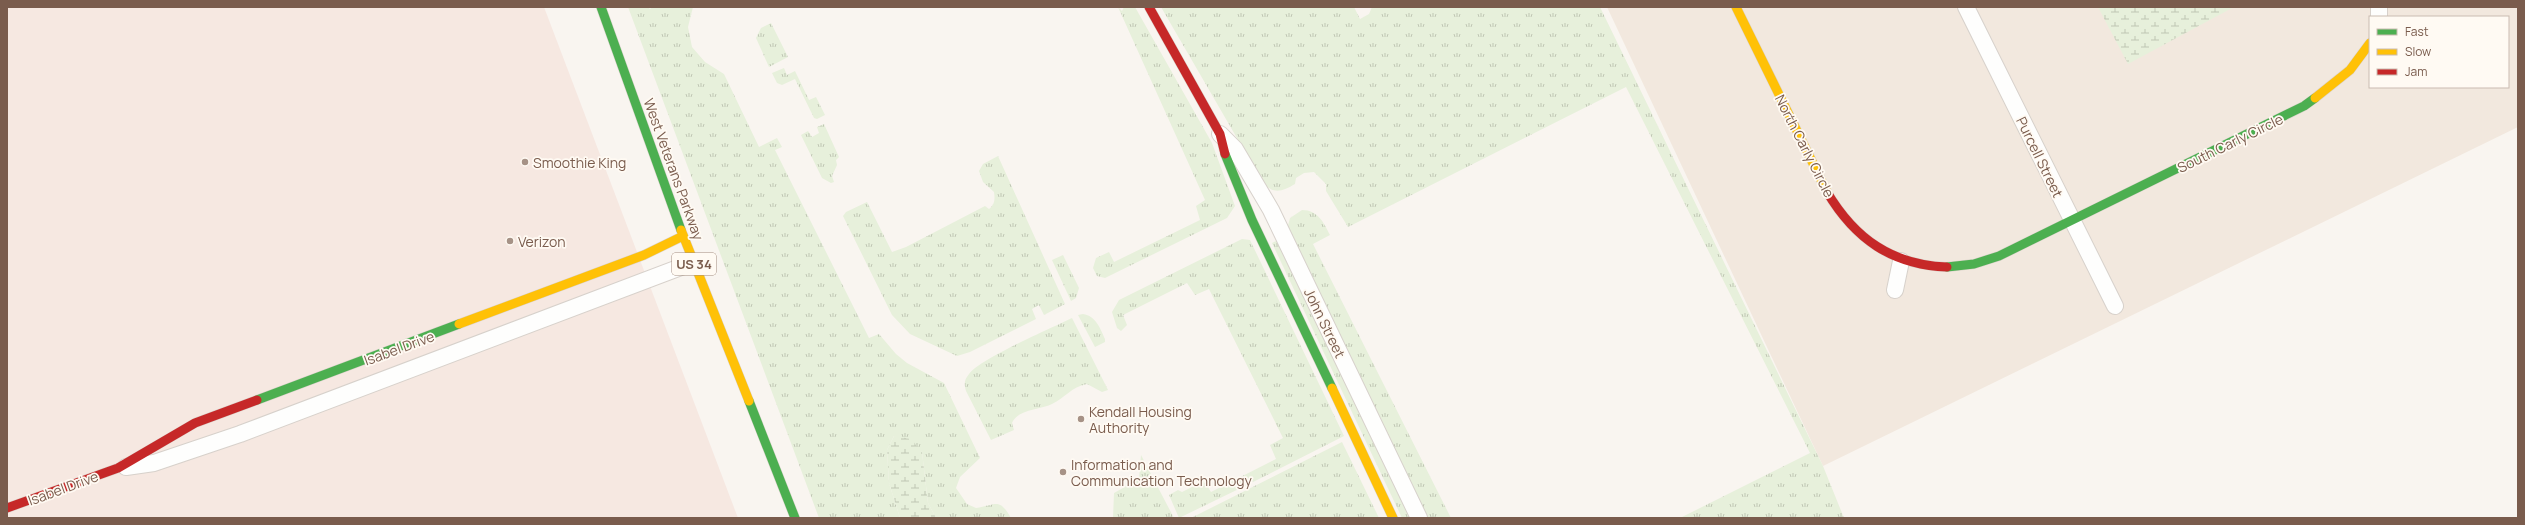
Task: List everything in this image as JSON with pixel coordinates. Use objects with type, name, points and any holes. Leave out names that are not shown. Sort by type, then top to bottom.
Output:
[{"type":"street","name":"West Veterans Parkway","points":[[601,7],[683,236],[795,518]]},
{"type":"street","name":"John Street","points":[[1149,7],[1220,134],[1226,159],[1252,220],[1393,518]]},
{"type":"street","name":"North Carly Circle","points":[[1736,7],[1833,202],[1864,238],[1902,261],[1933,267],[1960,266],[1982,262],[2072,221]]},
{"type":"street","name":"Purcell Street","points":[[1966,7],[2115,306]]},
{"type":"street","name":"South Carly Circle","points":[[2072,221],[2304,106],[2330,87],[2352,68],[2369,44]]},
{"type":"street","name":"John Street","points":[[1220,134],[1235,149],[1271,210],[1419,518]]},
{"type":"street","name":"Isabel Drive","points":[[7,508],[118,468],[195,424],[636,258],[683,236]]},
{"type":"street","points":[[1894,290],[1902,261]]},
{"type":"street","name":"Isabel Drive","points":[[118,468],[154,463],[240,434],[694,262]]},
{"type":"shaded area","points":[[7,7],[544,7],[738,518],[7,518]]},
{"type":"shaded area","points":[[1607,7],[2518,7],[2518,127],[1823,466]]},
{"type":"green space","points":[[628,7],[648,7],[650,9],[653,7],[693,7],[688,27],[692,47],[705,62],[724,74],[759,147],[777,138],[782,147],[775,150],[869,338],[879,334],[896,354],[907,363],[944,383],[980,458],[960,477],[956,488],[967,504],[976,508],[993,504],[1000,505],[1007,511],[1011,518],[936,518],[928,503],[922,452],[894,436],[887,450],[889,483],[900,518],[819,518]]},
{"type":"green space","points":[[1118,7],[1122,11],[1124,7],[1135,7],[1212,143],[1235,206],[1227,218],[1105,278],[1097,276],[1093,268],[1096,258],[1109,252],[1114,262],[1200,220],[1196,206],[1205,200]]},
{"type":"green space","points":[[1161,7],[1354,7],[1360,19],[1369,14],[1372,7],[1600,7],[1823,466],[1844,518],[1680,518],[1810,453],[1626,87],[1348,227],[1326,191],[1326,184],[1314,172],[1304,173],[1296,178],[1295,184],[1279,191],[1267,187],[1263,183]]},
{"type":"green space","points":[[2098,7],[2234,7],[2128,64]]},
{"type":"green space","points":[[771,23],[788,57],[769,67],[756,38],[761,28]]},
{"type":"green space","points":[[784,68],[787,75],[795,71],[809,100],[816,97],[825,115],[817,119],[814,118],[795,79],[782,85],[777,83],[772,73]]},
{"type":"green space","points":[[824,124],[839,157],[836,160],[837,165],[832,176],[834,182],[831,183],[822,178],[801,135],[808,131],[812,137],[819,133],[817,127]]},
{"type":"green space","points":[[998,156],[1065,304],[1044,315],[1039,305],[1032,309],[1036,319],[970,352],[957,356],[910,334],[892,315],[843,216],[846,212],[867,202],[892,252],[906,247],[985,206],[989,209],[994,201],[994,192],[983,182],[979,171],[983,164]]},
{"type":"green space","points":[[1302,210],[1312,212],[1320,218],[1330,235],[1313,244],[1451,518],[1425,518],[1287,229],[1290,218]]},
{"type":"green space","points":[[1242,239],[1250,240],[1344,436],[1253,482],[1248,478],[1247,485],[1179,518],[1169,495],[1178,490],[1182,492],[1204,481],[1211,492],[1276,459],[1270,445],[1283,438],[1209,289],[1195,295],[1187,283],[1123,315],[1127,325],[1121,331],[1117,328],[1112,312],[1119,300]]},
{"type":"green space","points":[[1276,241],[1278,242],[1410,518],[1402,518],[1272,243]]},
{"type":"green space","points":[[1063,255],[1079,288],[1076,298],[1071,301],[1052,260]]},
{"type":"green space","points":[[1083,314],[1091,317],[1097,323],[1105,342],[1095,347],[1078,315]]},
{"type":"green space","points":[[1072,318],[1108,390],[1102,392],[1087,384],[1081,385],[1052,404],[1024,412],[1019,415],[1012,423],[1014,430],[991,440],[966,391],[965,382],[967,376],[976,367],[1001,352]]},
{"type":"green space","points":[[894,436],[911,439],[922,452],[928,503],[936,518],[900,518],[889,483],[887,450]]},
{"type":"green space","points":[[1342,442],[1379,518],[1191,518]]},
{"type":"green space","points":[[1141,455],[1174,518],[1113,518],[1114,493],[1139,479]]},
{"type":"traffic: fast","points":[[601,7],[681,230]]},
{"type":"traffic: fast","points":[[1947,267],[1974,264],[1999,256],[2304,106],[2315,98]]},
{"type":"traffic: fast","points":[[1225,154],[1252,220],[1332,388]]},
{"type":"traffic: fast","points":[[257,400],[459,324]]},
{"type":"traffic: fast","points":[[749,401],[795,518]]},
{"type":"traffic: slow","points":[[1736,7],[1827,192]]},
{"type":"traffic: slow","points":[[2315,98],[2350,70],[2369,44]]},
{"type":"traffic: slow","points":[[681,230],[749,401]]},
{"type":"traffic: slow","points":[[459,324],[644,255],[683,236]]},
{"type":"traffic: slow","points":[[1332,388],[1393,518]]},
{"type":"traffic: jam","points":[[1149,7],[1220,134],[1225,154]]},
{"type":"traffic: jam","points":[[1827,192],[1838,209],[1850,223],[1863,236],[1877,246],[1892,255],[1909,261],[1947,267]]},
{"type":"traffic: jam","points":[[7,508],[118,468],[195,423],[257,400]]},
{"type":"place","name":"Smoothie King","points":[[525,162]]},
{"type":"place","name":"Verizon","points":[[510,241]]},
{"type":"place","name":"Kendall Housing Authority","points":[[1081,419]]},
{"type":"place","name":"Information and Communication Technology","points":[[1063,472]]}]
